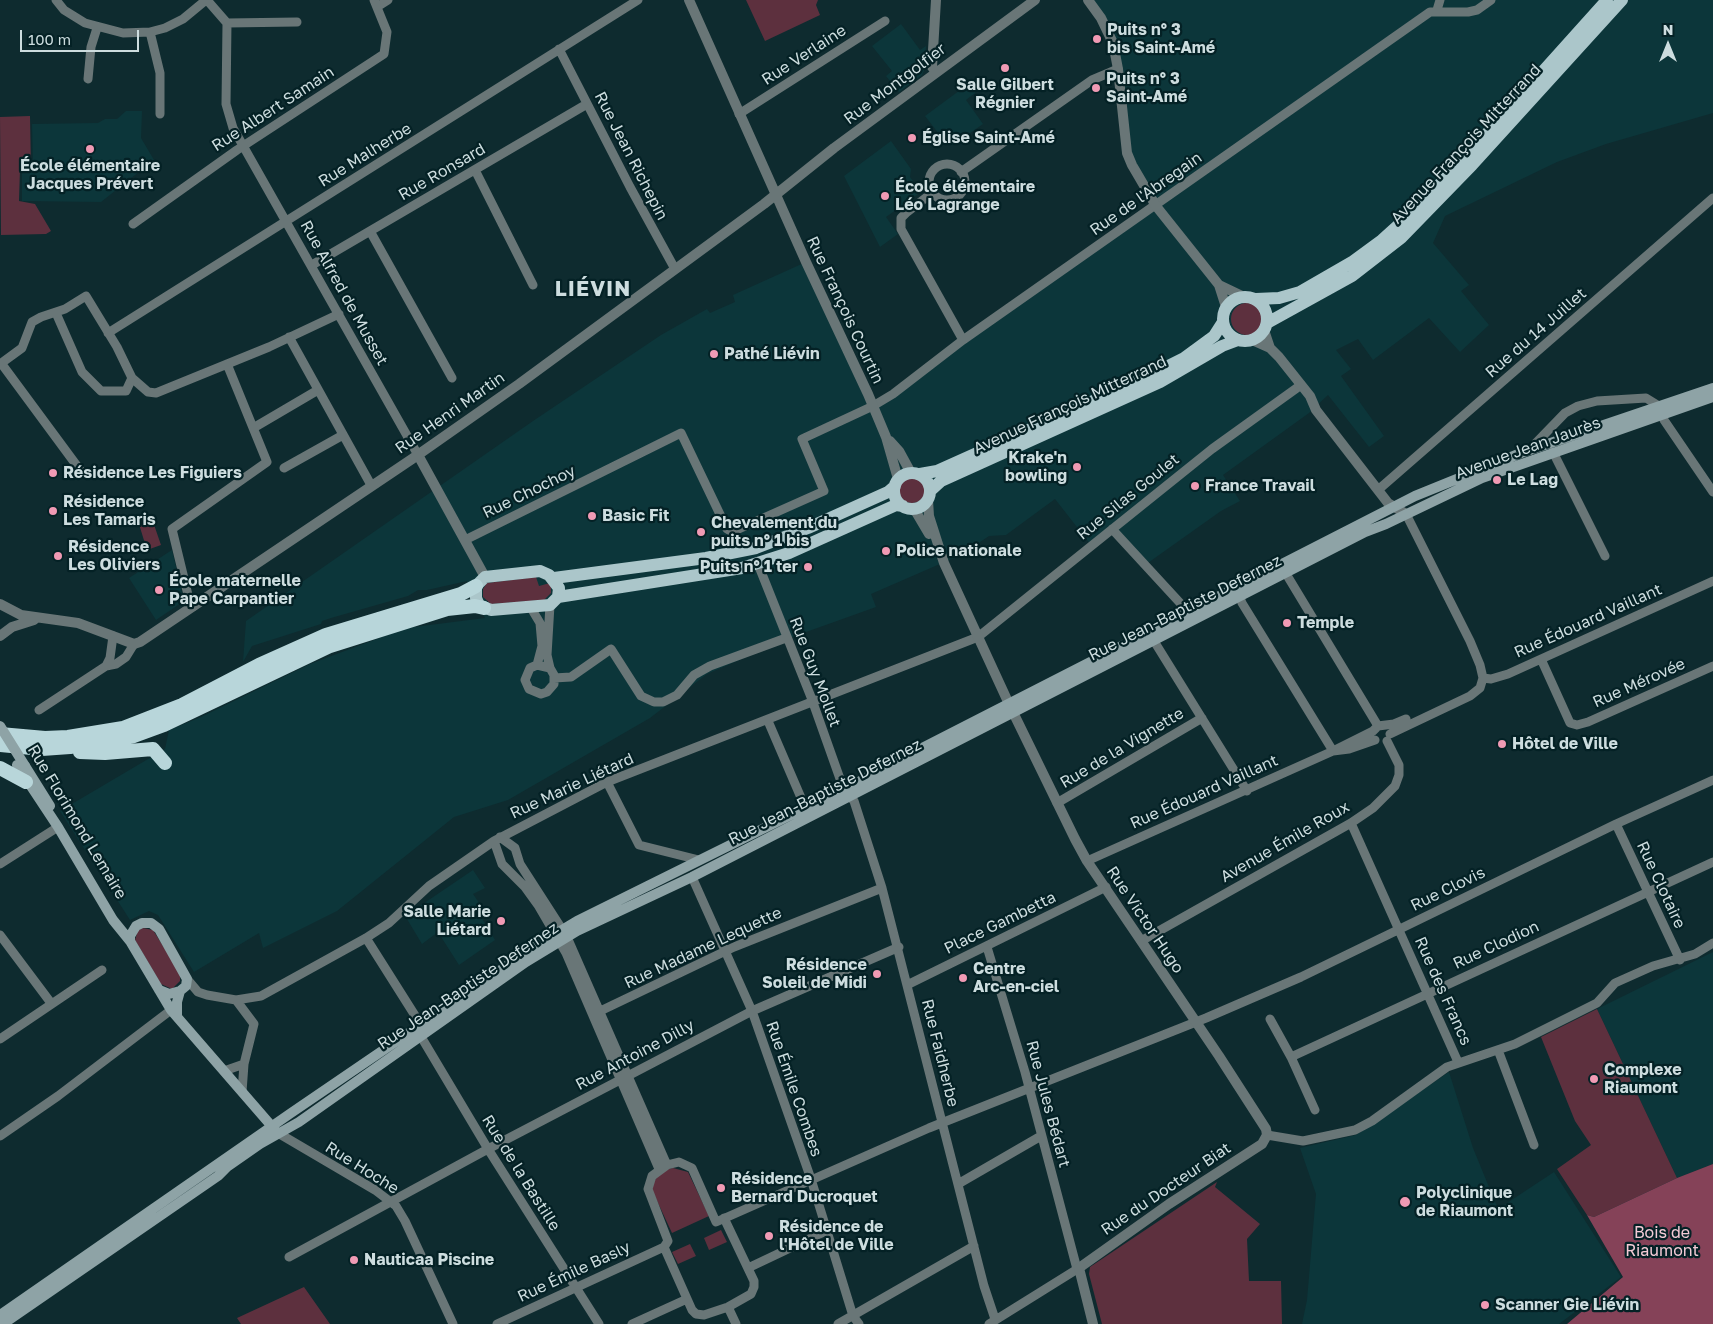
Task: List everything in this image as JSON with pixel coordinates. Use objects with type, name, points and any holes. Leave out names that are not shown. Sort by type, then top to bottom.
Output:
[{"type":"highway","points":[[0,736],[68,737],[123,728],[182,705],[259,665],[326,635],[461,594],[480,581]]},
{"type":"highway","points":[[42,749],[94,744],[134,736],[164,725],[330,646],[447,609],[475,606],[484,608]]},
{"type":"highway","points":[[0,744],[106,754],[153,749],[166,763]]},
{"type":"highway","points":[[0,768],[26,782]]},
{"type":"main road","name":"Avenue François Mitterrand","points":[[1256,299],[1284,297],[1320,282],[1382,240],[1414,212],[1466,157],[1606,0]]},
{"type":"main road","name":"Avenue François Mitterrand","points":[[1266,327],[1352,276],[1401,238],[1466,172],[1622,0]]},
{"type":"main road","points":[[1242,296],[1256,299],[1266,311],[1266,327],[1252,340],[1238,340],[1207,349],[1222,322],[1226,307],[1233,300],[1242,296]]},
{"type":"main road","points":[[1222,322],[1226,332],[1238,340]]},
{"type":"main road","name":"Avenue François Mitterrand","points":[[939,476],[1184,358],[1207,349]]},
{"type":"main road","name":"Avenue Jean Jaurès","points":[[1406,514],[1478,480],[1713,388]]},
{"type":"main road","name":"Avenue Jean Jaurès","points":[[1393,508],[1445,482],[1536,448],[1660,410],[1713,397]]},
{"type":"main road","points":[[916,474],[926,478],[929,495]]},
{"type":"main road","points":[[916,474],[939,476],[921,506],[907,508],[896,505],[793,551],[758,564],[554,601],[530,608],[506,610],[484,608],[476,598],[480,581],[540,572],[554,578],[696,560],[756,548],[808,528],[888,492],[896,482],[916,474]]},
{"type":"main road","points":[[896,482],[895,497],[907,508]]},
{"type":"main road","name":"Rue Jean-Baptiste Defernez","points":[[560,936],[692,877],[847,793],[1192,615],[1393,508]]},
{"type":"main road","name":"Rue Jean-Baptiste Defernez","points":[[1011,708],[1154,641],[1192,615],[1239,595],[1406,514]]},
{"type":"main road","points":[[554,578],[558,588],[554,601]]},
{"type":"main road","name":"Rue Florimond Lemaire","points":[[0,726],[21,765],[26,782],[58,827],[113,920],[130,941],[174,1013],[274,1130]]},
{"type":"main road","name":"Rue Florimond Lemaire","points":[[0,736],[21,765],[116,914],[125,923],[136,926]]},
{"type":"main road","name":"Rue Jean-Baptiste Defernez","points":[[274,1130],[560,936],[698,860],[805,808],[847,793]]},
{"type":"main road","points":[[130,941],[130,936],[136,926],[151,923],[159,929],[187,979],[186,986],[180,991],[169,994],[159,990]]},
{"type":"main road","points":[[174,1013],[180,991]]},
{"type":"main road","points":[[0,1315],[274,1130]]},
{"type":"main road","points":[[3,1324],[274,1130]]},
{"type":"street","points":[[56,0],[64,10],[97,28],[123,34],[150,32],[183,19],[207,0],[227,22],[297,22]]},
{"type":"street","points":[[375,3],[388,0]]},
{"type":"street","name":"Rue Malherbe","points":[[108,333],[561,52],[638,0]]},
{"type":"street","name":"Rue François Courtin","points":[[689,0],[886,437]]},
{"type":"street","points":[[936,0],[932,67],[936,72]]},
{"type":"street","name":"Rue Montgolfier","points":[[776,195],[834,148],[1035,0]]},
{"type":"street","points":[[1088,0],[1110,37],[1118,69],[1127,153],[1156,206],[1219,285],[1226,307]]},
{"type":"street","points":[[1440,0],[1437,10],[1468,12],[1477,10],[1491,0]]},
{"type":"street","name":"Rue Albert Samain","points":[[133,224],[244,147],[384,54],[387,32],[375,3]]},
{"type":"street","name":"Rue de l'Abregain","points":[[873,406],[893,394],[963,340],[1156,206],[1397,34],[1430,12],[1437,10]]},
{"type":"street","name":"Rue Verlaine","points":[[739,114],[884,21]]},
{"type":"street","name":"Rue Alfred de Musset","points":[[227,22],[228,117],[418,455]]},
{"type":"street","points":[[88,79],[91,48],[97,28]]},
{"type":"street","points":[[150,32],[160,73],[160,114]]},
{"type":"street","name":"Rue Jean Richepin","points":[[561,52],[630,187],[676,269]]},
{"type":"street","points":[[961,172],[1092,80],[1118,69]]},
{"type":"street","name":"Rue Ronsard","points":[[312,266],[587,104]]},
{"type":"street","points":[[950,163],[961,172],[966,180],[964,190],[957,197],[948,200],[939,198],[932,193],[928,179],[936,166],[950,163]]},
{"type":"street","points":[[476,170],[533,285]]},
{"type":"street","points":[[932,193],[906,212],[901,218],[901,229],[963,340]]},
{"type":"street","name":"Rue Henri Martin","points":[[134,644],[194,606],[418,455],[776,195]]},
{"type":"street","name":"Rue du 14 Juillet","points":[[1378,490],[1713,198]]},
{"type":"street","points":[[370,231],[452,378]]},
{"type":"street","points":[[1219,285],[1242,296]]},
{"type":"street","points":[[82,474],[1,364],[22,348],[32,322],[41,316],[56,313],[86,296],[132,378],[148,392],[156,394],[339,314]]},
{"type":"street","points":[[56,313],[82,372],[101,391],[126,391],[132,378]]},
{"type":"street","points":[[1266,327],[1270,348]]},
{"type":"street","points":[[289,337],[371,485]]},
{"type":"street","points":[[1252,340],[1270,348],[1301,385],[1316,410],[1378,490],[1393,508],[1406,514],[1470,641],[1483,678]]},
{"type":"street","points":[[194,606],[189,599],[172,529],[266,462],[255,427],[227,364]]},
{"type":"street","name":"Rue Silas Goulet","points":[[978,637],[1212,449],[1301,385]]},
{"type":"street","points":[[255,427],[318,390]]},
{"type":"street","name":"Avenue Jean Jaurès","points":[[1536,448],[1535,444],[1565,413],[1578,406],[1597,401],[1646,398],[1660,410]]},
{"type":"street","name":"Rue Chochoy","points":[[465,540],[681,434],[727,529],[732,532],[739,531],[824,491],[802,439],[873,406]]},
{"type":"street","points":[[1660,410],[1713,492]]},
{"type":"street","points":[[284,468],[343,435]]},
{"type":"street","points":[[886,437],[916,474]]},
{"type":"street","points":[[886,437],[896,482]]},
{"type":"street","points":[[1553,452],[1605,556]]},
{"type":"street","points":[[418,455],[465,540],[480,581]]},
{"type":"street","points":[[929,495],[929,516],[939,551]]},
{"type":"street","points":[[907,508],[922,519],[939,551],[1011,708]]},
{"type":"street","points":[[1112,529],[1192,615]]},
{"type":"street","name":"Rue Guy Mollet","points":[[758,564],[847,793]]},
{"type":"street","name":"Avenue Émile Roux","points":[[1141,941],[1351,823],[1386,796],[1398,780],[1399,764],[1285,572]]},
{"type":"street","name":"Rue Édouard Vaillant","points":[[1087,861],[1333,751],[1381,733],[1480,688],[1483,678],[1496,678],[1713,581]]},
{"type":"street","points":[[1239,595],[1242,603],[1333,751]]},
{"type":"street","points":[[530,608],[540,623],[542,646],[537,665],[526,674],[525,680],[529,689],[536,694],[547,692],[551,689],[554,678],[547,655],[554,601]]},
{"type":"street","points":[[0,604],[16,614],[78,623],[134,644],[126,657],[116,664],[106,666],[38,710]]},
{"type":"street","points":[[0,636],[25,621],[40,618]]},
{"type":"street","points":[[106,666],[110,658],[113,636]]},
{"type":"street","name":"Rue Marie Liétard","points":[[236,1000],[262,996],[366,938],[389,923],[429,886],[497,839],[607,782],[768,721],[978,637]]},
{"type":"street","points":[[554,678],[571,677],[611,649],[642,696],[654,702],[663,702],[677,695],[694,675],[710,666],[786,638]]},
{"type":"street","points":[[1154,641],[1247,791]]},
{"type":"street","name":"Rue Mérovée","points":[[1541,659],[1570,723],[1577,725],[1588,722],[1713,666]]},
{"type":"street","points":[[537,665],[550,668]]},
{"type":"street","name":"Rue Victor Hugo","points":[[1011,708],[1087,861],[1266,1129],[1267,1135]]},
{"type":"street","name":"Rue de la Vignette","points":[[1057,803],[1202,718]]},
{"type":"street","points":[[768,721],[805,808]]},
{"type":"street","name":"Rue Clovis","points":[[942,1122],[1195,1022],[1301,977],[1616,824],[1713,780]]},
{"type":"street","points":[[607,782],[639,845],[698,860]]},
{"type":"street","name":"Rue Faidherbe","points":[[847,793],[882,888],[899,948],[992,1322]]},
{"type":"street","name":"Rue des Francs","points":[[1351,823],[1458,1062]]},
{"type":"street","name":"Rue Clotaire","points":[[1616,824],[1680,960]]},
{"type":"street","points":[[0,864],[58,827]]},
{"type":"street","points":[[497,839],[502,864],[525,887],[560,936]]},
{"type":"street","points":[[497,839],[515,848],[520,864],[560,936],[596,1013],[663,1167]]},
{"type":"street","name":"Rue Clodion","points":[[1292,1057],[1713,862]]},
{"type":"street","name":"Rue Émile Combes","points":[[692,877],[752,1011],[810,1179],[853,1316],[859,1324]]},
{"type":"street","name":"Place Gambetta","points":[[908,985],[1106,887]]},
{"type":"street","name":"Rue Madame Lequette","points":[[596,1013],[726,950],[882,888]]},
{"type":"street","points":[[0,935],[51,1003]]},
{"type":"street","name":"Rue de la Bastille","points":[[366,938],[488,1149],[599,1324]]},
{"type":"street","points":[[1267,1135],[1303,1140],[1355,1130],[1372,1121],[1430,1078],[1458,1062],[1498,1050],[1597,1003],[1614,983],[1653,966],[1680,960],[1695,954],[1713,943]]},
{"type":"street","name":"Rue Jules Bédart","points":[[987,947],[1029,1088],[1078,1269]]},
{"type":"street","name":"Rue Antoine Dilly","points":[[289,1257],[488,1149],[752,1011],[899,948]]},
{"type":"street","points":[[2,1035],[102,970]]},
{"type":"street","points":[[187,979],[198,992],[236,1000],[254,1024],[244,1064],[242,1092]]},
{"type":"street","points":[[0,1136],[174,1013]]},
{"type":"street","points":[[1270,1019],[1292,1057],[1315,1110]]},
{"type":"street","points":[[1498,1050],[1534,1145]]},
{"type":"street","points":[[224,1071],[244,1064]]},
{"type":"street","points":[[720,1220],[942,1122]]},
{"type":"street","name":"Rue Hoche","points":[[274,1130],[391,1202],[405,1221],[452,1324]]},
{"type":"street","name":"Rue du Docteur Biat","points":[[1078,1269],[1169,1204],[1262,1144],[1267,1135]]},
{"type":"street","points":[[958,1184],[1041,1136]]},
{"type":"street","points":[[679,1162],[692,1168],[720,1220],[748,1268],[754,1287],[751,1294],[728,1306],[704,1315],[696,1314],[687,1299],[648,1189],[652,1176],[663,1167],[679,1162]]},
{"type":"street","points":[[748,1268],[826,1231]]},
{"type":"street","name":"Rue Émile Basly","points":[[497,1324],[666,1244]]},
{"type":"street","points":[[838,1324],[974,1246]]},
{"type":"street","points":[[992,1322],[1078,1269],[1093,1324]]},
{"type":"street","points":[[632,1324],[687,1299]]},
{"type":"street","points":[[728,1306],[736,1324]]},
{"type":"shaded area","points":[[746,0],[818,0],[816,5],[820,15],[765,41]]},
{"type":"shaded area","points":[[1088,0],[1713,0],[1713,113],[1606,144],[1557,162],[1445,216],[1433,243],[1469,285],[1461,291],[1489,325],[1460,352],[1429,318],[1373,360],[1358,339],[1336,350],[1351,369],[1341,376],[1384,436],[1369,447],[1328,395],[1309,413],[1223,475],[1240,501],[1221,511],[1145,565],[1112,529],[1091,545],[1055,499],[1006,535],[989,536],[980,542],[979,547],[871,594],[876,607],[795,636],[707,674],[650,718],[508,800],[454,817],[337,911],[263,948],[259,933],[194,972],[158,915],[149,911],[130,920],[60,811],[165,749],[169,730],[201,717],[310,664],[406,628],[485,618],[467,581],[427,590],[418,590],[408,596],[331,618],[322,621],[321,624],[252,646],[243,662],[246,621],[533,421],[661,335],[707,309],[710,313],[735,302],[733,295],[806,262],[873,405],[1155,206],[1132,165],[1116,56]]},
{"type":"shaded area","points":[[901,24],[920,50],[926,46],[925,68],[922,75],[899,92],[886,76],[892,71],[872,46]]},
{"type":"shaded area","name":"École élémentaire Léo Lagrange","points":[[971,82],[973,86],[976,84],[980,89],[966,100],[983,124],[953,145],[946,143],[925,116]]},
{"type":"shaded area","name":"École élémentaire Jacques Prévert","points":[[126,111],[142,111],[141,138],[154,160],[101,202],[22,201],[22,172],[33,171],[32,124],[98,123],[105,119],[117,119]]},
{"type":"shaded area","points":[[30,116],[31,169],[20,169],[19,201],[35,204],[51,231],[46,234],[1,235],[0,117]]},
{"type":"shaded area","name":"École élémentaire Léo Lagrange","points":[[891,141],[911,169],[910,177],[921,192],[886,217],[898,234],[880,247],[844,176]]},
{"type":"shaded area","points":[[1247,303],[1253,304],[1258,308],[1262,313],[1262,325],[1258,330],[1253,334],[1247,335],[1241,334],[1236,330],[1232,325],[1231,319],[1232,313],[1236,308],[1241,304]]},
{"type":"shaded area","points":[[912,477],[921,481],[925,490],[921,499],[912,503],[903,499],[899,490],[903,481]]},
{"type":"shaded area","points":[[151,516],[161,545],[147,550],[138,521]]},
{"type":"shaded area","name":"École maternelle Pape Carpantier","points":[[172,550],[184,601],[156,620],[129,578]]},
{"type":"shaded area","points":[[536,577],[539,586],[550,583],[551,585],[551,593],[544,600],[491,604],[483,597],[483,589],[487,583]]},
{"type":"shaded area","points":[[473,870],[485,888],[473,894],[486,913],[481,917],[495,940],[459,965],[438,932],[422,944],[407,919],[414,910]]},
{"type":"shaded area","points":[[143,928],[153,930],[180,973],[180,981],[172,989],[161,984],[135,940],[138,930]]},
{"type":"shaded area","points":[[1713,952],[1713,1164],[1677,1178],[1597,1009]]},
{"type":"shaded area","name":"Complexe Riaumont","points":[[1597,1009],[1677,1178],[1594,1217],[1587,1215],[1557,1169],[1591,1145],[1575,1121],[1541,1037]]},
{"type":"shaded area","name":"Polyclinique de Riaumont","points":[[1449,1072],[1473,1148],[1498,1209],[1554,1172],[1621,1277],[1559,1324],[1302,1324],[1307,1300],[1316,1194],[1300,1148],[1356,1135]]},
{"type":"shaded area","points":[[673,1168],[688,1172],[709,1216],[672,1233],[651,1188],[657,1176],[665,1170]]},
{"type":"shaded area","points":[[1217,1182],[1215,1187],[1260,1224],[1247,1239],[1249,1281],[1281,1281],[1282,1324],[1102,1324],[1089,1274],[1090,1267]]},
{"type":"shaded area","points":[[721,1230],[727,1242],[709,1250],[704,1238]]},
{"type":"shaded area","points":[[690,1244],[696,1256],[678,1264],[672,1252]]},
{"type":"shaded area","points":[[304,1287],[330,1324],[241,1324],[237,1318]]},
{"type":"green space","name":"Bois de Riaumont","points":[[1713,1164],[1713,1324],[1567,1324],[1623,1277],[1587,1215],[1594,1217],[1677,1178]]},
{"type":"place","name":"Puits n° 3 bis Saint-Amé","points":[[1097,39]]},
{"type":"place","name":"Salle Gilbert Régnier","points":[[1005,68]]},
{"type":"place","name":"Puits n° 3 Saint-Amé","points":[[1096,88]]},
{"type":"place","name":"Église Saint-Amé","points":[[912,138]]},
{"type":"place","name":"École élémentaire Jacques Prévert","points":[[90,149]]},
{"type":"place","name":"École élémentaire Léo Lagrange","points":[[885,196]]},
{"type":"place","name":"Pathé Liévin","points":[[714,354]]},
{"type":"place","name":"Krake'n bowling","points":[[1077,467]]},
{"type":"place","name":"Résidence Les Figuiers","points":[[53,473]]},
{"type":"place","name":"Le Lag","points":[[1497,480]]},
{"type":"place","name":"France Travail","points":[[1195,486]]},
{"type":"place","name":"Résidence Les Tamaris","points":[[53,511]]},
{"type":"place","name":"Basic Fit","points":[[592,516]]},
{"type":"place","name":"Chevalement du puits n° 1 bis","points":[[701,532]]},
{"type":"place","name":"Police nationale","points":[[886,551]]},
{"type":"place","name":"Résidence Les Oliviers","points":[[58,556]]},
{"type":"place","name":"Puits n° 1 ter","points":[[808,567]]},
{"type":"place","name":"École maternelle Pape Carpantier","points":[[159,590]]},
{"type":"place","name":"Temple","points":[[1287,623]]},
{"type":"place","name":"Hôtel de Ville","points":[[1502,744]]},
{"type":"place","name":"Salle Marie Liétard","points":[[501,921]]},
{"type":"place","name":"Résidence Soleil de Midi","points":[[877,974]]},
{"type":"place","name":"Centre Arc-en-ciel","points":[[963,978]]},
{"type":"place","name":"Complexe Riaumont","points":[[1594,1079]]},
{"type":"place","name":"Résidence Bernard Ducroquet","points":[[721,1188]]},
{"type":"place","name":"Polyclinique de Riaumont","points":[[1405,1202]]},
{"type":"place","name":"Résidence de l'Hôtel de Ville","points":[[769,1236]]},
{"type":"place","name":"Nauticaa Piscine","points":[[354,1260]]},
{"type":"place","name":"Scanner Gie Liévin","points":[[1485,1305]]},
{"type":"district","name":"LIÉVIN","points":[[593,289]]}]
